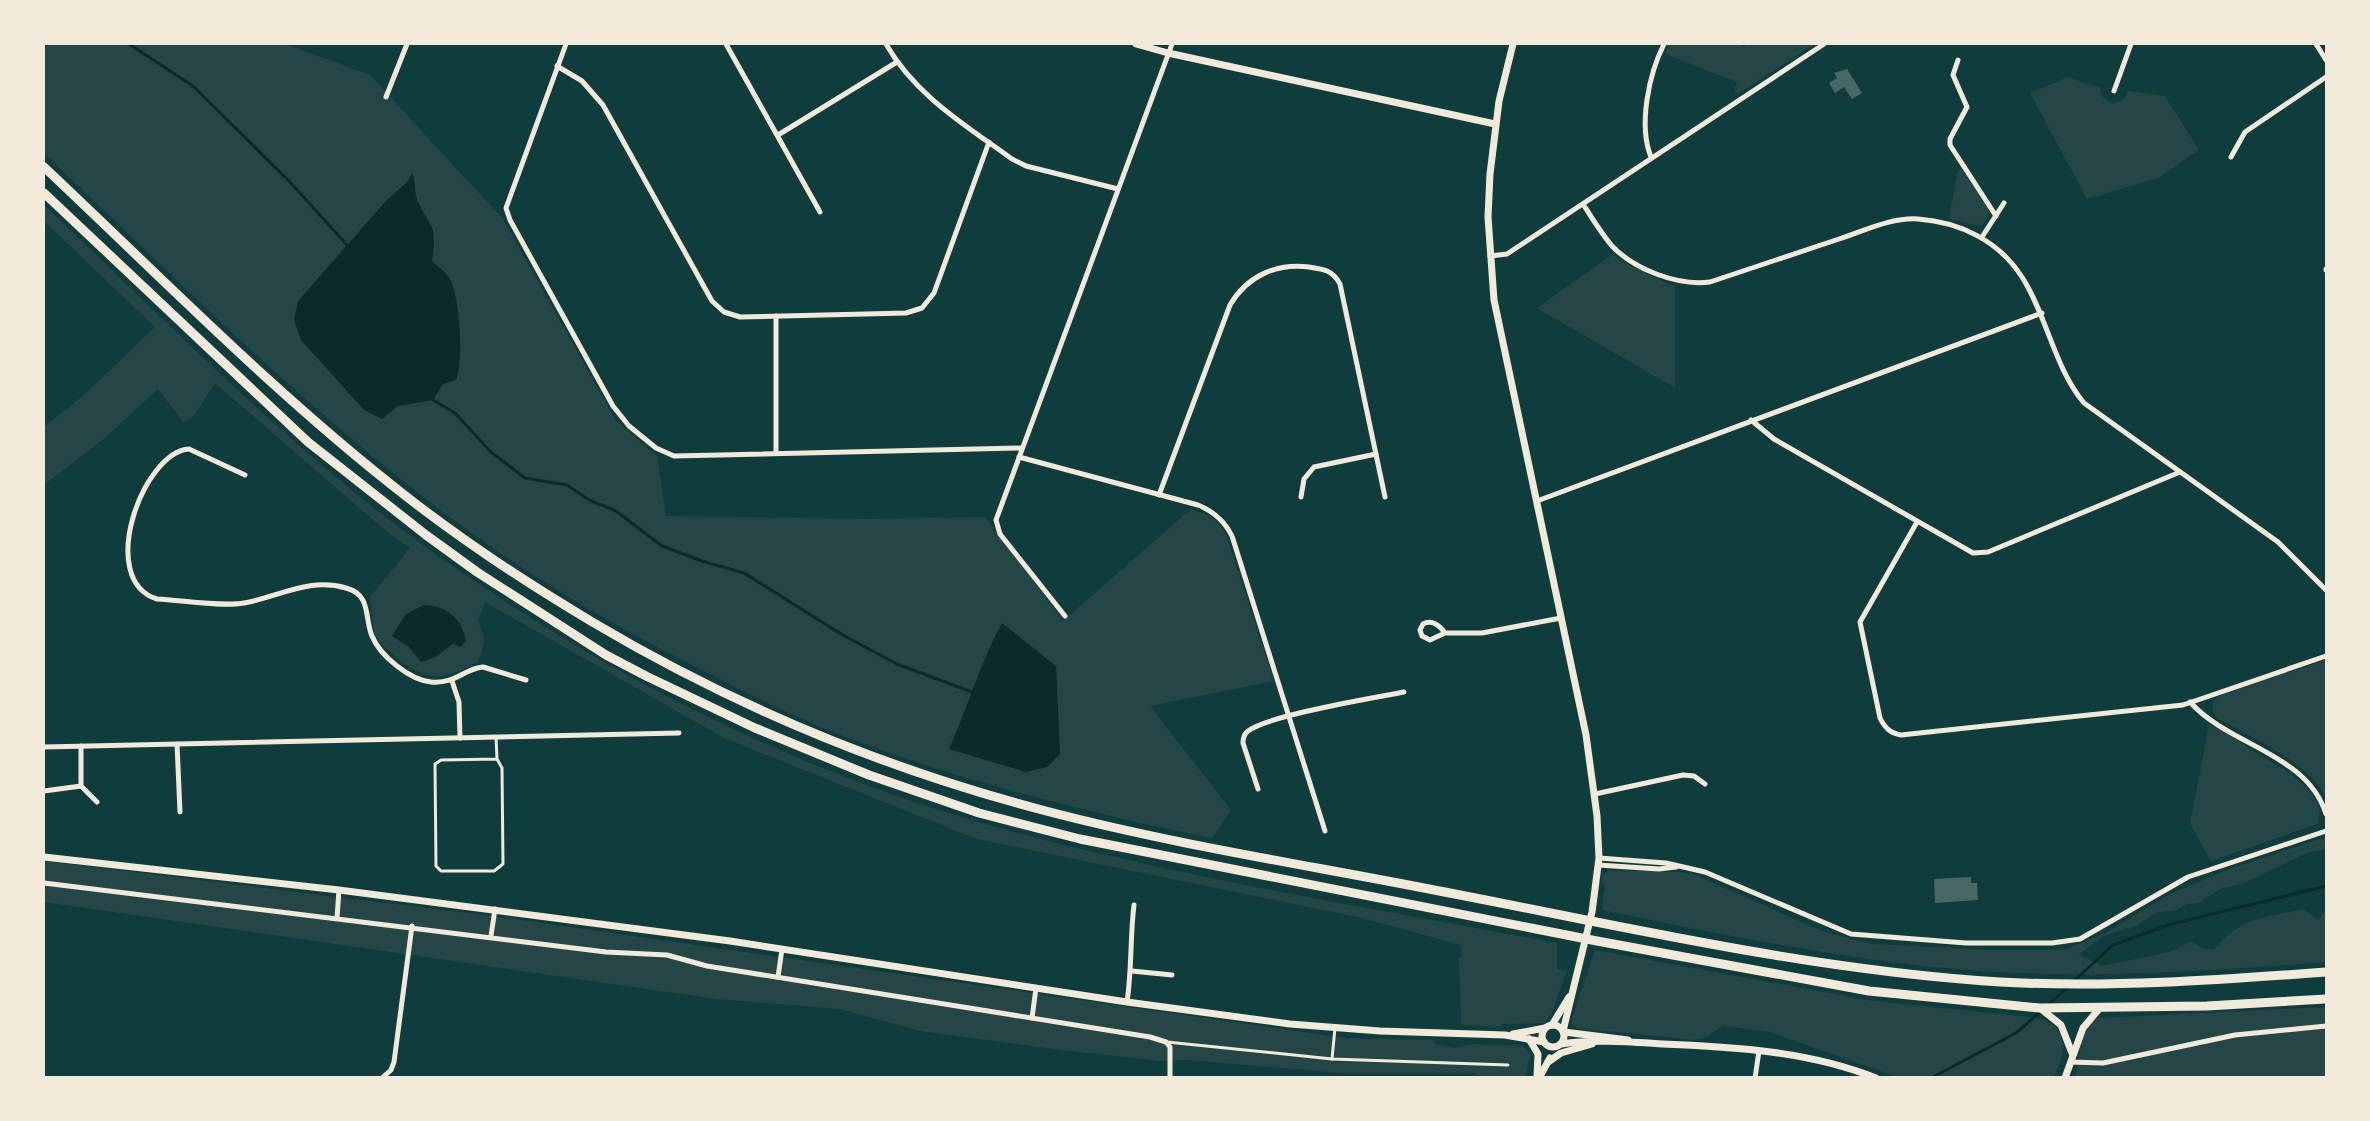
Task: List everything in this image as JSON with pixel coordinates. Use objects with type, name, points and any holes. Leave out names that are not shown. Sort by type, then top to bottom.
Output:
[{"type":"main road","points":[[44,167],[312,419],[405,496],[458,535],[597,625],[705,683],[844,745],[884,760],[968,789],[1070,817],[1229,850],[1840,966],[2003,982],[2081,984],[2202,981],[2326,972]]},
{"type":"main road","points":[[44,193],[308,442],[435,541],[606,654],[680,694],[832,761],[980,813],[1080,839],[1207,866],[1833,985],[1941,999],[2040,1008],[2207,1006],[2326,999]]},
{"type":"street","points":[[386,97],[407,44]]},
{"type":"street","points":[[566,44],[506,208],[510,220],[608,398],[629,426],[666,454],[682,456],[1022,448]]},
{"type":"street","points":[[726,44],[820,212]]},
{"type":"street","points":[[886,44],[897,62],[934,102],[1026,166],[1118,189]]},
{"type":"street","points":[[1136,44],[1168,53],[1495,124]]},
{"type":"street","points":[[1065,616],[996,525],[1018,457],[1172,44]]},
{"type":"street","points":[[1513,44],[1495,124],[1488,206],[1494,300],[1586,735],[1595,794],[1598,861],[1592,912],[1571,993],[1564,1031],[1560,1045],[1538,1077]]},
{"type":"street","points":[[1651,157],[1647,140],[1648,86],[1654,64],[1664,44]]},
{"type":"street","points":[[1490,256],[1507,254],[1824,44]]},
{"type":"street","points":[[2114,91],[2131,44]]},
{"type":"street","points":[[2316,44],[2326,56]]},
{"type":"street","points":[[1958,60],[1953,75],[1967,106],[1950,139],[1950,145],[1996,216]]},
{"type":"street","points":[[778,135],[897,62]]},
{"type":"street","points":[[557,66],[582,81],[603,105],[717,308],[740,317],[906,313],[927,304],[934,293],[989,142]]},
{"type":"street","points":[[2231,157],[2246,132],[2326,77]]},
{"type":"street","points":[[1982,237],[2004,203]]},
{"type":"street","points":[[1583,204],[1604,235],[1623,255],[1671,279],[1696,284],[1710,282],[1904,220],[1940,223],[1982,237],[2009,260],[2042,313],[2067,379],[2084,403],[2278,542],[2326,590]]},
{"type":"street","points":[[1159,495],[1230,304],[1245,286],[1278,267],[1293,265],[1322,269],[1333,274],[1340,284],[1385,497]]},
{"type":"street","points":[[1537,501],[2042,313]]},
{"type":"street","points":[[776,316],[776,452]]},
{"type":"street","points":[[1751,420],[1774,439],[1973,553],[1988,552],[2180,472]]},
{"type":"street","points":[[245,475],[199,451],[189,449],[176,453],[152,477],[145,488],[128,539],[130,575],[145,593],[157,599],[240,603],[301,586],[345,587],[357,593],[365,602],[372,638],[403,671],[425,681],[452,681],[483,667],[526,680]]},
{"type":"street","points":[[1301,497],[1304,479],[1314,467],[1376,454]]},
{"type":"street","points":[[1018,457],[1206,508],[1220,518],[1229,529],[1325,831]]},
{"type":"street","points":[[1917,522],[1860,622],[1880,718],[1886,728],[1893,733],[1901,735],[1993,726],[2190,702],[2326,656]]},
{"type":"street","points":[[1445,633],[1440,627],[1430,622],[1423,624],[1420,630],[1422,636],[1427,640],[1445,633],[1482,633],[1562,618]]},
{"type":"street","points":[[452,681],[459,702],[460,738]]},
{"type":"street","points":[[1257,789],[1243,743],[1250,729],[1288,717],[1404,692]]},
{"type":"street","points":[[2190,702],[2206,717],[2306,779],[2322,800],[2326,814]]},
{"type":"street","points":[[44,747],[679,734]]},
{"type":"street","points":[[177,744],[180,812]]},
{"type":"street","points":[[81,746],[81,786],[97,802]]},
{"type":"street","points":[[1595,794],[1683,776],[1694,776],[1705,784]]},
{"type":"street","points":[[44,791],[81,786]]},
{"type":"street","points":[[1598,861],[1666,862],[1705,872],[1851,934],[1966,943],[2068,942],[2092,933],[2170,885],[2188,877],[2326,831]]},
{"type":"street","points":[[44,857],[495,909],[782,949],[1127,1002],[1335,1028],[1505,1035],[1544,1043],[1551,1047],[1589,1041],[1612,1043]]},
{"type":"street","points":[[44,883],[412,926],[606,952],[667,955],[707,966],[1150,1036],[1166,1042],[1172,1055],[1170,1077]]},
{"type":"street","points":[[338,918],[339,890]]},
{"type":"street","points":[[1127,1002],[1132,971],[1130,934],[1134,904]]},
{"type":"street","points":[[491,936],[495,909]]},
{"type":"street","points":[[382,1077],[389,1073],[394,1062],[412,926]]},
{"type":"street","points":[[778,977],[782,949]]},
{"type":"street","points":[[1132,971],[1172,975]]},
{"type":"street","points":[[1032,1018],[1036,988]]},
{"type":"street","points":[[1538,1077],[1548,1027],[1571,993]]},
{"type":"street","points":[[2040,1008],[2061,1025],[2072,1053]]},
{"type":"street","points":[[2065,1077],[2083,1028],[2099,1009]]},
{"type":"street","points":[[2070,1062],[2103,1063],[2235,1035],[2326,1026]]},
{"type":"street","points":[[1505,1035],[1548,1027],[1624,1038],[1636,1042]]},
{"type":"street","points":[[1528,1039],[1538,1054],[1538,1077]]},
{"type":"street","points":[[1548,1062],[1573,1049],[1636,1042],[1759,1051],[1815,1059],[1876,1077]]},
{"type":"street","points":[[1755,1077],[1759,1051]]},
{"type":"street","points":[[389,1073],[395,1077]]},
{"type":"lane","points":[[496,737],[497,759],[502,768],[503,864],[494,871],[441,872],[436,864],[435,764],[441,760],[497,759]]},
{"type":"lane","points":[[1332,1059],[1335,1028]]},
{"type":"lane","points":[[1166,1042],[1175,1041],[1332,1059],[1508,1065]]},
{"type":"shaded area","points":[[44,44],[285,44],[370,75],[503,219],[616,421],[657,456],[666,516],[869,519],[985,517],[1063,621],[1191,509],[1212,517],[1225,532],[1274,681],[1150,706],[1231,810],[1212,838],[1030,796],[940,770],[851,739],[772,705],[657,647],[549,585],[480,539],[364,450],[224,325],[44,153]]},
{"type":"shaded area","points":[[1669,44],[1738,44],[1744,47],[1746,44],[1815,44],[1739,93],[1734,92],[1737,82],[1665,54]]},
{"type":"shaded area","points":[[2068,77],[2100,88],[2102,96],[2112,104],[2124,99],[2128,91],[2165,96],[2199,150],[2158,178],[2087,199],[2030,93]]},
{"type":"shaded area","points":[[1961,168],[1989,211],[1986,221],[1980,226],[1949,219],[1957,174]]},
{"type":"shaded area","points":[[412,173],[417,199],[432,227],[434,248],[432,261],[448,275],[454,291],[460,330],[460,358],[456,380],[443,384],[433,400],[398,406],[382,419],[364,410],[301,340],[294,320],[298,301],[385,202],[408,181]]},
{"type":"shaded area","points":[[44,205],[260,410],[350,488],[463,574],[533,620],[605,663],[754,739],[831,772],[989,825],[1059,844],[1200,876],[1557,943],[1557,969],[1567,971],[1551,1015],[1543,1023],[1501,1024],[1501,1027],[1461,1025],[1459,957],[1462,957],[1461,945],[1362,918],[977,839],[724,738],[485,602],[478,620],[485,640],[478,662],[445,675],[435,676],[415,670],[381,644],[375,635],[369,598],[410,548],[386,531],[215,383],[194,416],[183,422],[158,389],[106,437],[44,485],[44,427],[84,395],[155,327],[44,221]]},
{"type":"shaded area","points":[[1613,254],[1625,263],[1675,287],[1675,388],[1537,308]]},
{"type":"shaded area","points":[[424,605],[440,608],[452,615],[461,626],[466,641],[460,647],[453,644],[435,657],[421,662],[409,647],[392,636],[406,614]]},
{"type":"shaded area","points":[[1002,623],[1056,666],[1060,754],[1047,767],[1026,772],[949,749],[987,654]]},
{"type":"shaded area","points":[[2326,660],[2326,798],[2318,785],[2294,762],[2219,719],[2214,714],[2212,704],[2219,696]]},
{"type":"shaded area","points":[[2209,725],[2225,732],[2297,779],[2316,801],[2320,812],[2317,824],[2211,861],[2190,824]]},
{"type":"shaded area","points":[[2326,839],[2326,849],[2309,852],[2244,883],[2222,888],[2198,903],[2156,913],[2135,926],[2103,936],[2079,955],[2103,966],[2169,952],[2191,941],[2202,948],[2214,950],[2224,939],[2244,925],[2265,917],[2303,909],[2318,920],[2326,910],[2326,962],[2103,974],[1969,970],[1831,953],[1602,910],[1605,884],[1602,883],[1603,875],[1609,870],[1680,872],[1698,876],[1822,931],[1871,944],[1992,950],[2064,950],[2104,934],[2170,894],[2224,871]]},
{"type":"shaded area","points":[[44,861],[508,918],[1345,1038],[1435,1040],[1435,1044],[1453,1048],[1475,1044],[1523,1046],[1531,1054],[1525,1078],[1481,1077],[1474,1073],[1341,1073],[1188,1060],[1160,1061],[1061,1050],[920,1031],[840,1009],[716,999],[44,902]]},
{"type":"shaded area","points":[[1595,950],[1873,1001],[2038,1018],[2055,1027],[2060,1034],[2063,1051],[2053,1077],[1897,1077],[1767,1031],[1722,1026],[1707,1037],[1694,1040],[1578,1028],[1572,1024],[1572,1018]]},
{"type":"shaded area","points":[[2326,1007],[2326,1077],[2075,1078],[2083,1037],[2092,1023],[2099,1018]]},
{"type":"building","points":[[1847,69],[1862,93],[1852,99],[1844,87],[1835,93],[1829,83],[1837,78],[1834,73]]},
{"type":"building","points":[[1971,877],[1971,883],[1977,883],[1978,900],[1935,903],[1934,879]]},
{"type":"waterway","points":[[129,44],[193,86],[290,182],[347,245]]},
{"type":"waterway","points":[[433,400],[455,413],[491,452],[525,478],[567,485],[589,500],[616,511],[662,546],[744,573],[841,634],[897,664],[972,692]]},
{"type":"waterway","points":[[2075,980],[2113,945],[2168,925],[2326,886]]},
{"type":"waterway","points":[[2049,1004],[2067,988]]},
{"type":"waterway","points":[[1931,1078],[2016,1033],[2040,1012]]}]
